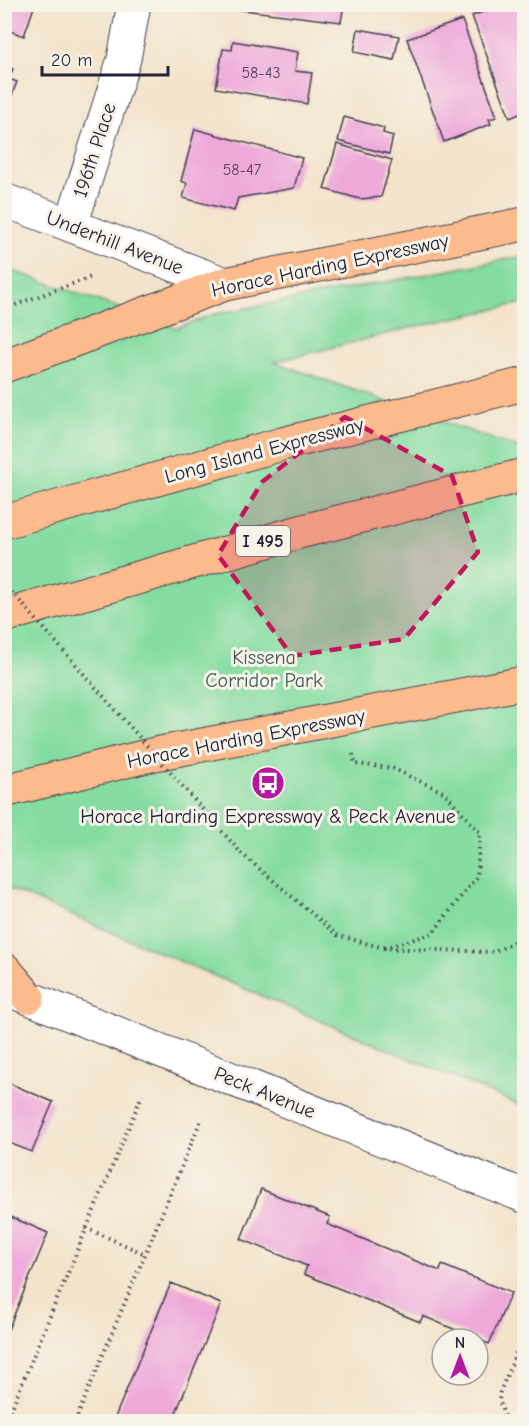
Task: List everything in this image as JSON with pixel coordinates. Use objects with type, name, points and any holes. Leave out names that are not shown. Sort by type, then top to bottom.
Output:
[{"type":"main road","name":"Horace Harding Expressway","points":[[4,366],[225,284],[525,224]]},
{"type":"main road","name":"Long Island Expressway","points":[[4,522],[282,444],[525,384]]},
{"type":"main road","name":"I 495","points":[[4,616],[303,531],[525,475]]},
{"type":"main road","name":"Horace Harding Expressway","points":[[4,790],[155,754],[525,683]]},
{"type":"main road","points":[[4,969],[16,992]]},
{"type":"street","name":"196th Place","points":[[70,225],[123,59],[134,4]]},
{"type":"street","name":"Underhill Avenue","points":[[4,200],[225,284]]},
{"type":"street","name":"Peck Avenue","points":[[16,992],[525,1196]]},
{"type":"path","points":[[4,309],[94,275]]},
{"type":"path","points":[[4,583],[241,853],[337,935],[383,948],[495,952],[525,936]]},
{"type":"path","points":[[344,718],[355,764],[392,768],[445,793],[480,833],[477,876],[432,933],[383,948]]},
{"type":"path","points":[[6,1422],[142,1095]]},
{"type":"path","points":[[75,1422],[201,1120]]},
{"type":"path","points":[[86,1228],[145,1254]]},
{"type":"path","points":[[506,1422],[500,1400],[501,1392],[525,1334]]},
{"type":"highlighted area","points":[[345,417],[452,476],[478,552],[404,639],[292,656],[218,555],[262,482]]},
{"type":"green space","name":"Kissena Corridor Park","points":[[524,256],[524,303],[426,324],[274,362],[524,450],[524,1107],[5,887],[5,268],[176,328],[215,314]]},
{"type":"building","points":[[4,4],[35,4],[24,36],[4,29]]},
{"type":"building","points":[[227,4],[344,4],[341,22],[227,8]]},
{"type":"building","points":[[504,4],[524,4],[524,112],[510,118],[472,16]]},
{"type":"building","points":[[462,20],[497,117],[489,119],[491,124],[444,142],[407,39]]},
{"type":"building","points":[[358,29],[399,36],[394,60],[354,52]]},
{"type":"building","points":[[233,41],[298,52],[295,71],[312,73],[307,104],[216,88],[223,49],[232,50]]},
{"type":"building","points":[[4,66],[13,69],[9,79],[17,82],[5,113]]},
{"type":"building","points":[[344,117],[384,128],[383,133],[393,136],[389,154],[338,141]]},
{"type":"building","points":[[195,129],[302,158],[294,188],[238,198],[234,211],[183,198],[187,183],[181,181]]},
{"type":"building","points":[[337,144],[392,160],[381,197],[360,199],[324,189]]},
{"type":"building","points":[[4,1081],[53,1102],[32,1152],[4,1141]]},
{"type":"building","points":[[261,1189],[330,1217],[327,1224],[440,1271],[442,1265],[511,1293],[490,1342],[490,1327],[449,1327],[423,1316],[420,1322],[304,1274],[307,1266],[241,1239]]},
{"type":"building","points":[[4,1214],[48,1233],[5,1337],[4,1337]]},
{"type":"building","points":[[171,1283],[221,1304],[172,1422],[113,1422]]},
{"type":"place","name":"Horace Harding Expressway & Peck Avenue","points":[[268,783]]}]
